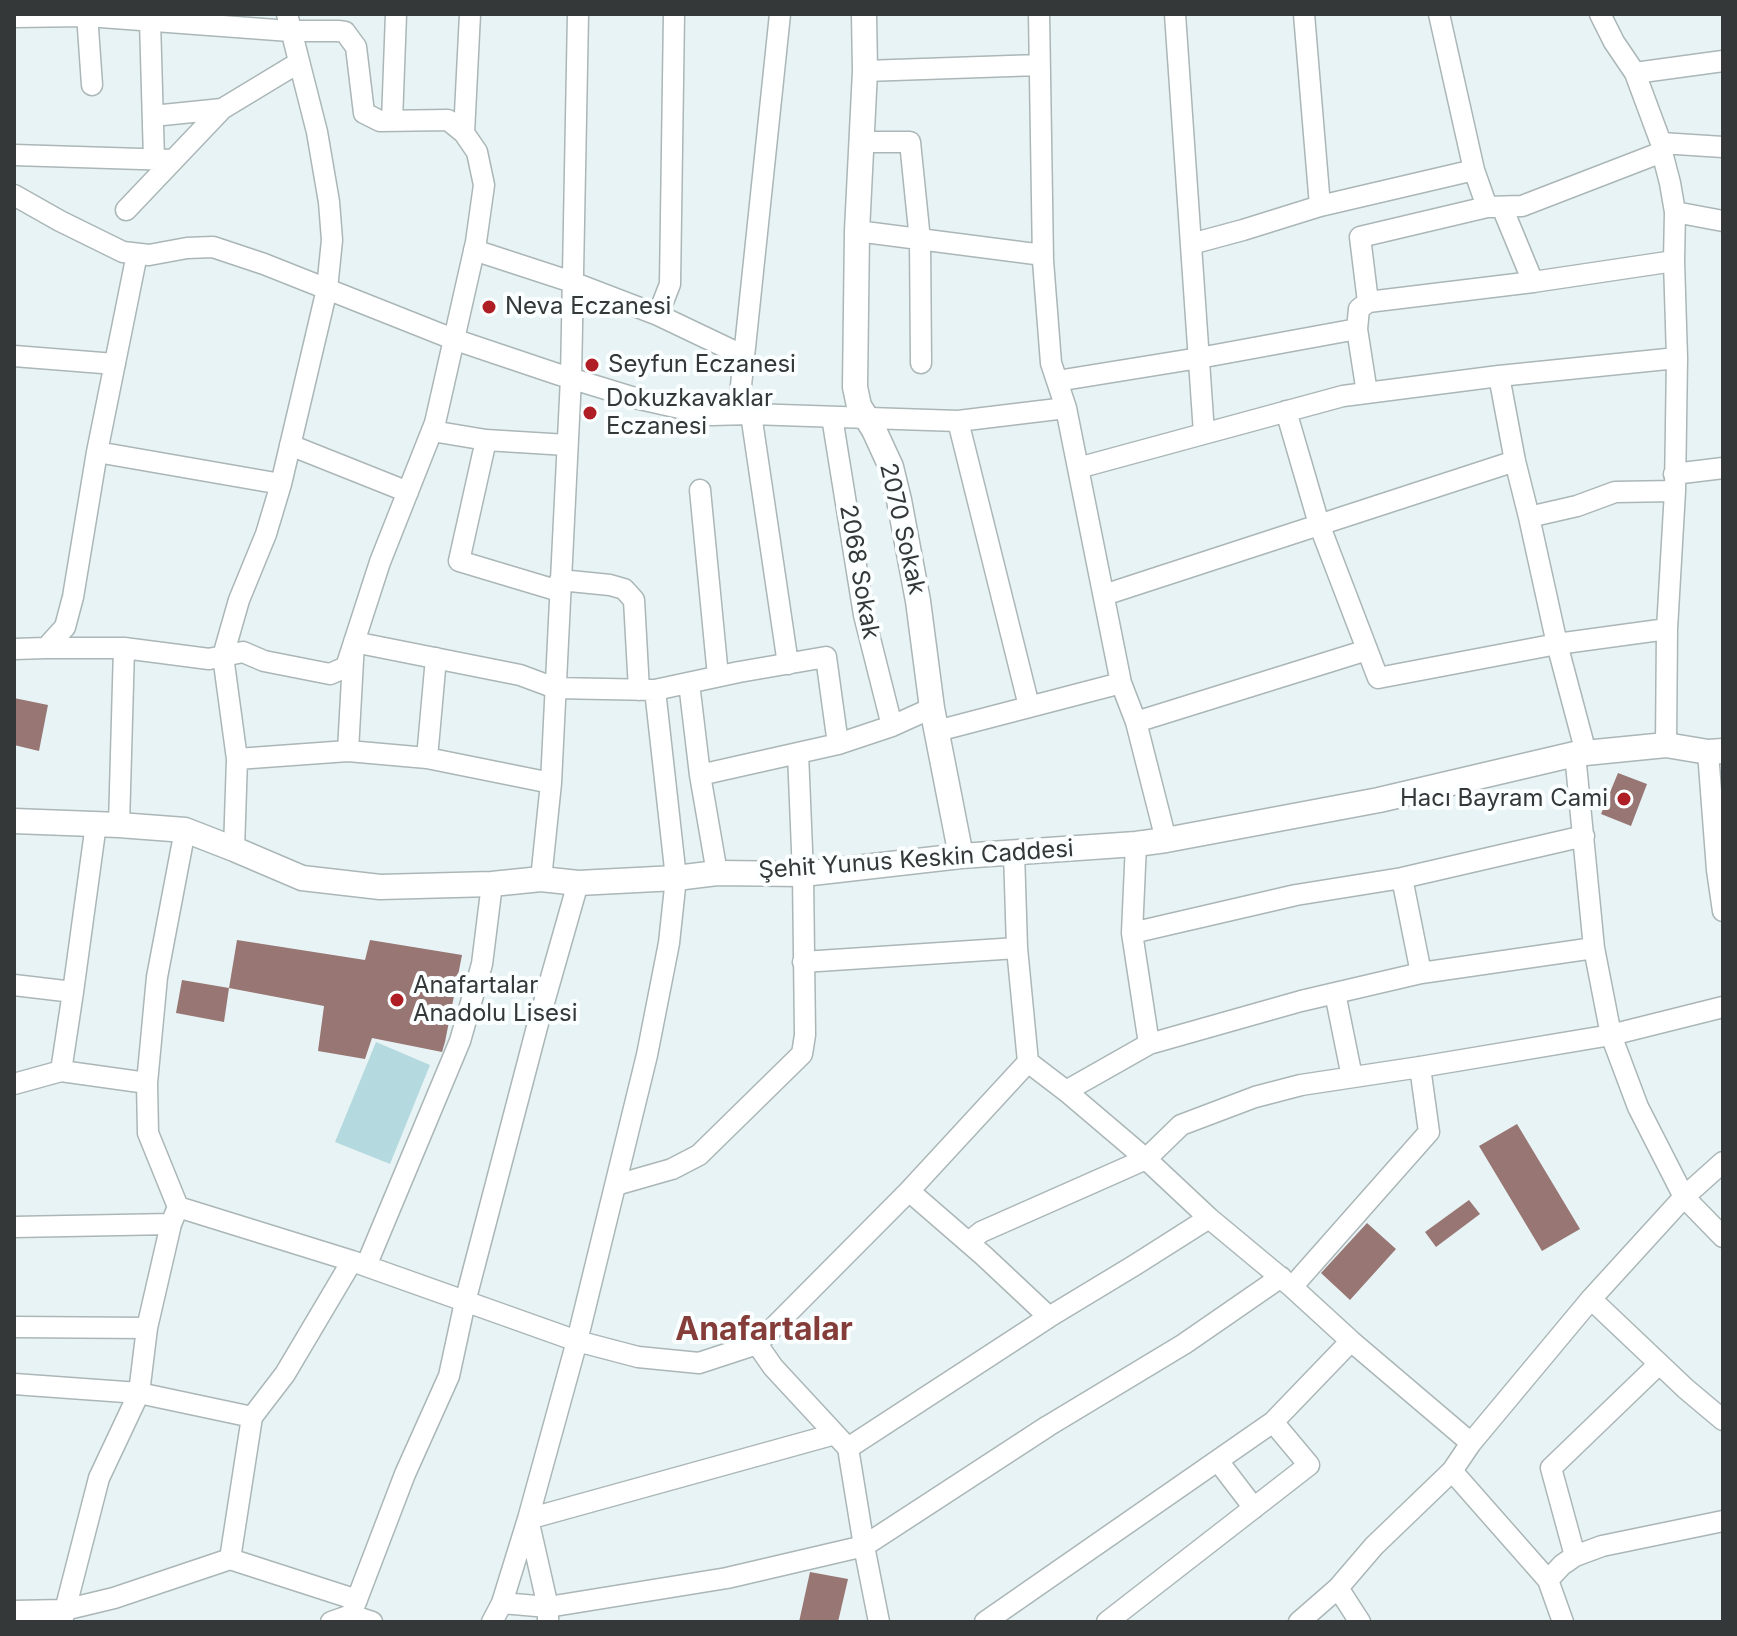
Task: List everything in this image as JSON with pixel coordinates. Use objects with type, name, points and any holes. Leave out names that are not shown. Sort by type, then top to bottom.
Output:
[{"type":"street","points":[[392,121],[396,14]]},
{"type":"street","points":[[464,133],[470,14]]},
{"type":"street","points":[[541,879],[551,783],[571,378],[578,14]]},
{"type":"street","points":[[658,315],[670,284],[674,14]]},
{"type":"street","points":[[780,14],[744,356],[744,414],[788,664]]},
{"type":"street","name":"2070 Sokak","points":[[864,14],[855,387],[859,406],[891,467],[899,500],[918,601],[934,720],[961,856]]},
{"type":"street","points":[[1039,14],[1043,255],[1051,363],[1066,408],[1121,683],[1136,722],[1166,840]]},
{"type":"street","points":[[1175,14],[1204,433]]},
{"type":"street","points":[[1304,14],[1320,206]]},
{"type":"street","points":[[1439,14],[1474,170],[1533,282]]},
{"type":"street","points":[[1600,14],[1635,73],[1662,147],[1675,212],[1675,482],[1667,629],[1666,745]]},
{"type":"street","points":[[14,17],[87,15],[150,21],[345,23],[356,47],[364,113],[380,121],[448,120],[464,133],[477,152],[484,185],[474,250],[432,431],[380,562],[346,667],[330,674],[264,661],[243,652],[209,659],[124,648],[14,649]]},
{"type":"street","points":[[87,15],[92,85]]},
{"type":"street","points":[[150,21],[153,116],[163,160]]},
{"type":"street","points":[[234,849],[237,759],[223,656],[239,600],[266,534],[281,484],[327,289],[332,240],[317,132],[288,23]]},
{"type":"street","points":[[1635,73],[1723,61]]},
{"type":"street","points":[[126,210],[163,160],[222,109],[298,63]]},
{"type":"street","points":[[865,71],[1039,65]]},
{"type":"street","points":[[153,116],[222,109]]},
{"type":"street","points":[[861,142],[910,142],[920,240],[921,363]]},
{"type":"street","points":[[1368,302],[1360,237],[1494,207],[1522,206],[1662,147],[1723,147]]},
{"type":"street","points":[[14,155],[163,160]]},
{"type":"street","points":[[1191,244],[1320,206],[1474,170]]},
{"type":"street","points":[[14,195],[123,252],[149,255],[213,247],[453,339],[635,398],[711,415],[958,421],[1066,408]]},
{"type":"street","points":[[1675,212],[1723,221]]},
{"type":"street","points":[[857,231],[1043,255]]},
{"type":"street","points":[[474,250],[572,282],[658,315],[744,356]]},
{"type":"street","points":[[46,648],[65,627],[73,597],[97,452],[137,254]]},
{"type":"street","points":[[1367,393],[1357,329],[1359,309],[1368,302],[1674,261]]},
{"type":"street","points":[[1057,381],[1357,329]]},
{"type":"street","points":[[14,356],[115,364]]},
{"type":"street","points":[[1078,468],[1343,396],[1677,358]]},
{"type":"street","points":[[1499,376],[1580,754],[1594,948],[1611,1035],[1638,1107],[1684,1197],[1723,1237]]},
{"type":"street","points":[[1286,411],[1319,524],[1378,678],[1557,644],[1667,629]]},
{"type":"street","name":"2068 Sokak","points":[[832,417],[864,615],[892,726]]},
{"type":"street","points":[[958,421],[1029,706]]},
{"type":"street","points":[[432,431],[486,440],[567,445]]},
{"type":"street","points":[[486,440],[459,561],[560,586],[610,585],[624,589],[634,600],[676,878],[669,943],[647,1055],[616,1185],[528,1519],[502,1603],[492,1622]]},
{"type":"street","points":[[290,445],[408,492]]},
{"type":"street","points":[[97,452],[281,484]]},
{"type":"street","points":[[1104,595],[1515,461]]},
{"type":"street","points":[[1529,517],[1577,506],[1615,492],[1675,482],[1723,468]]},
{"type":"street","points":[[700,490],[718,676]]},
{"type":"street","points":[[354,642],[520,675],[555,688],[647,690],[826,657],[838,744]]},
{"type":"street","points":[[348,751],[354,642]]},
{"type":"street","points":[[61,1071],[73,992],[107,824],[124,648]]},
{"type":"street","points":[[1136,722],[1367,650]]},
{"type":"street","points":[[427,758],[436,658]]},
{"type":"street","points":[[689,683],[700,775],[717,873]]},
{"type":"street","points":[[700,775],[838,744],[892,726],[1029,706],[1121,683]]},
{"type":"street","name":"Şehit Yunus Keskin Caddesi","points":[[14,821],[185,830],[302,878],[380,887],[492,884],[541,879],[578,883],[717,873],[803,874],[961,856],[1166,840],[1379,800],[1580,754],[1666,745],[1715,751]]},
{"type":"street","points":[[237,759],[348,751],[427,758],[551,783]]},
{"type":"street","points":[[1715,751],[1723,911]]},
{"type":"street","points":[[616,1185],[672,1169],[699,1155],[802,1054],[805,1035],[803,874],[798,753]]},
{"type":"street","points":[[63,1616],[99,1478],[139,1393],[147,1328],[174,1215],[148,1133],[147,1083],[157,977],[185,830]]},
{"type":"street","points":[[1132,933],[1296,895],[1402,878],[1584,836]]},
{"type":"street","points":[[1136,844],[1132,933],[1149,1044]]},
{"type":"street","points":[[1014,852],[1017,948],[1028,1062],[1146,1159],[1209,1218],[1471,1443]]},
{"type":"street","points":[[1402,878],[1421,973]]},
{"type":"street","points":[[331,1622],[354,1608],[405,1474],[449,1376],[465,1302],[578,883]]},
{"type":"street","points":[[230,1559],[252,1417],[359,1264],[460,1041],[482,964],[492,884]]},
{"type":"street","points":[[803,962],[1017,948]]},
{"type":"street","points":[[1066,1091],[1149,1044],[1335,993],[1421,973],[1594,948]]},
{"type":"street","points":[[14,985],[73,992]]},
{"type":"street","points":[[1335,993],[1352,1077]]},
{"type":"street","points":[[969,1242],[981,1232],[1146,1159],[1181,1125],[1270,1093],[1301,1085],[1611,1035],[1723,1007]]},
{"type":"street","points":[[14,1227],[174,1215],[359,1264],[577,1341],[638,1357],[699,1363],[757,1344],[909,1191],[1028,1062]]},
{"type":"street","points":[[502,1603],[548,1615],[864,1546],[1048,1426],[1286,1282],[1429,1132],[1420,1067]]},
{"type":"street","points":[[14,1084],[61,1071],[147,1083]]},
{"type":"street","points":[[1299,1622],[1338,1588],[1374,1546],[1452,1471],[1471,1443],[1591,1299],[1684,1197],[1723,1162]]},
{"type":"street","points":[[909,1191],[1049,1317]]},
{"type":"street","points":[[528,1519],[842,1441],[1209,1218]]},
{"type":"street","points":[[1591,1299],[1723,1420]]},
{"type":"street","points":[[14,1327],[147,1328]]},
{"type":"street","points":[[985,1622],[1273,1422],[1351,1341]]},
{"type":"street","points":[[757,1344],[773,1367],[842,1441],[879,1622]]},
{"type":"street","points":[[1575,1556],[1551,1468],[1659,1364]]},
{"type":"street","points":[[14,1384],[139,1393],[252,1417]]},
{"type":"street","points":[[1107,1622],[1309,1465],[1273,1422]]},
{"type":"street","points":[[1218,1461],[1254,1508]]},
{"type":"street","points":[[1452,1471],[1548,1580],[1563,1622]]},
{"type":"street","points":[[528,1519],[548,1615]]},
{"type":"street","points":[[1548,1580],[1575,1556],[1602,1546],[1723,1521]]},
{"type":"street","points":[[14,1611],[63,1616],[230,1559],[354,1608],[372,1622]]},
{"type":"street","points":[[1338,1588],[1360,1622]]},
{"type":"shaded area","points":[[376,1042],[430,1065],[390,1164],[335,1142]]},
{"type":"building","points":[[14,698],[48,705],[39,751],[14,745]]},
{"type":"building","name":"Hacı Bayram Cami","points":[[1618,773],[1647,784],[1631,826],[1601,814]]},
{"type":"building","name":"Anafartalar Anadolu Lisesi","points":[[237,940],[365,960],[370,940],[462,955],[442,1052],[372,1038],[365,1059],[318,1051],[324,1006],[229,988]]},
{"type":"building","points":[[182,980],[229,988],[224,1022],[176,1013]]},
{"type":"building","points":[[1517,1124],[1580,1229],[1542,1251],[1479,1146]]},
{"type":"building","points":[[1469,1200],[1480,1214],[1436,1247],[1425,1232]]},
{"type":"building","points":[[1367,1223],[1396,1249],[1350,1300],[1321,1273]]},
{"type":"building","points":[[810,1572],[848,1579],[838,1622],[799,1622]]},
{"type":"place","name":"Neva Eczanesi","points":[[489,307]]},
{"type":"place","name":"Seyfun Eczanesi","points":[[592,365]]},
{"type":"place","name":"Dokuzkavaklar Eczanesi","points":[[590,413]]},
{"type":"place","name":"Hacı Bayram Cami","points":[[1624,799]]},
{"type":"place","name":"Anafartalar Anadolu Lisesi","points":[[397,1000]]},
{"type":"district","name":"Anafartalar","points":[[764,1330]]}]
